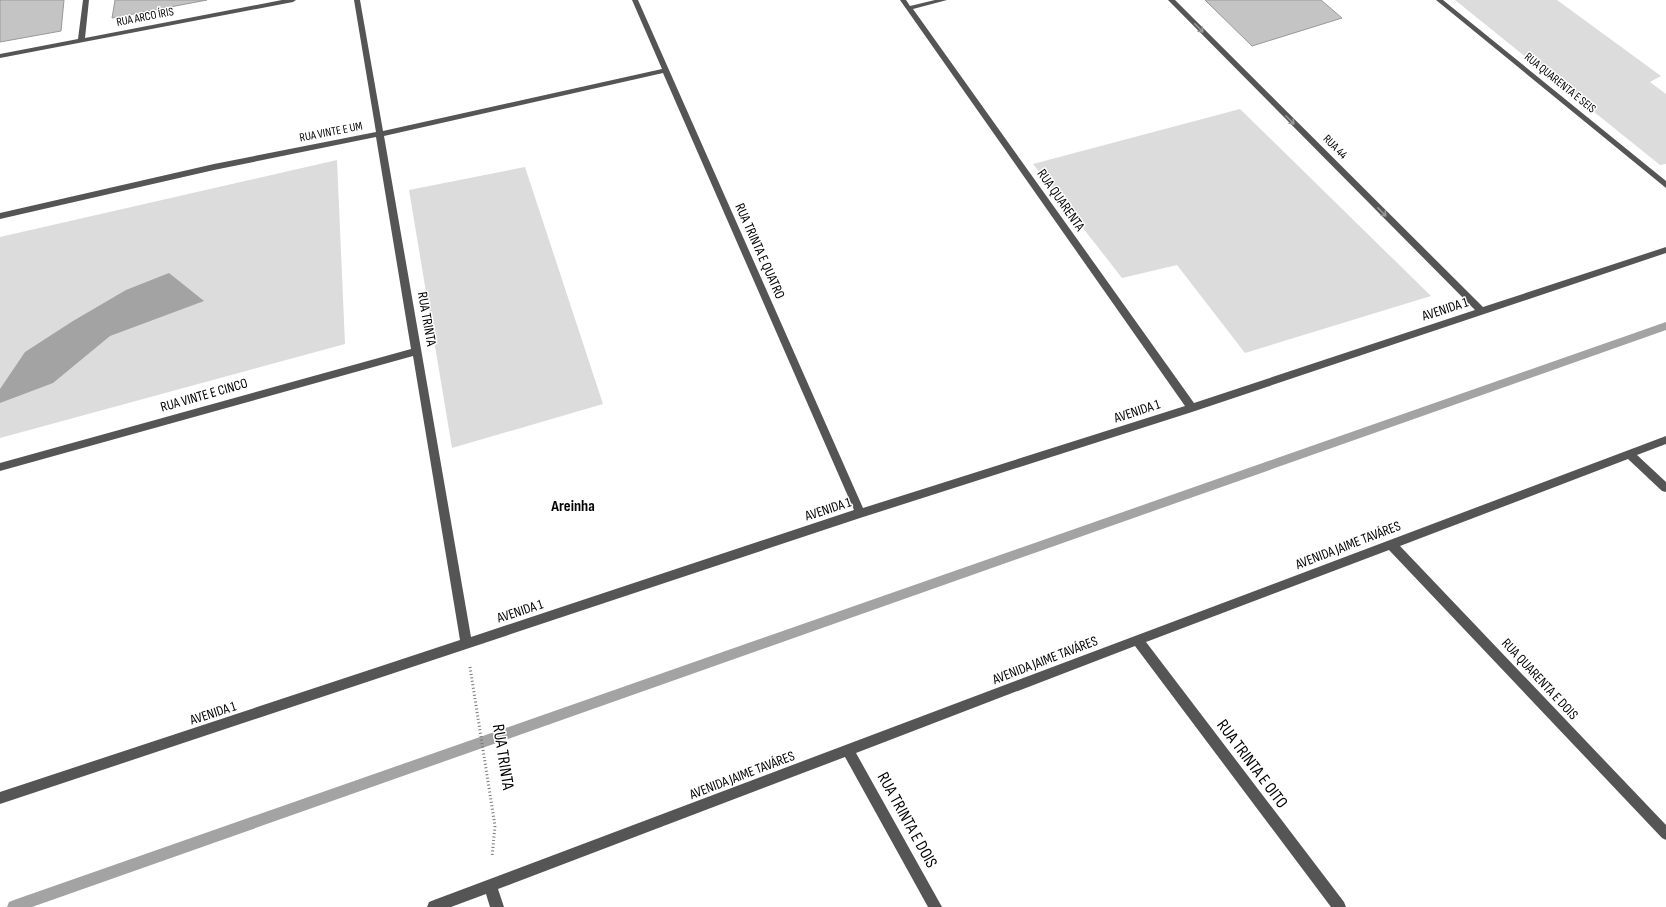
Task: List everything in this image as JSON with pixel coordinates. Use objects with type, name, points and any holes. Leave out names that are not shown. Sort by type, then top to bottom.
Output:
[{"type":"street","points":[[81,41],[86,0]]},
{"type":"street","name":"RUA ARCO ÍRIS","points":[[0,56],[294,0]]},
{"type":"street","name":"RUA TRINTA","points":[[357,0],[466,643]]},
{"type":"street","name":"RUA TRINTA E QUATRO","points":[[635,0],[860,513]]},
{"type":"street","name":"RUA QUARENTA","points":[[904,0],[1192,408]]},
{"type":"street","points":[[909,8],[944,0]]},
{"type":"street","name":"RUA 44","points":[[1171,0],[1482,312]]},
{"type":"street","name":"RUA QUARENTA E SEIS","points":[[1439,0],[1666,185]]},
{"type":"street","name":"RUA VINTE E UM","points":[[0,216],[214,167],[380,134],[667,70]]},
{"type":"street","name":"AVENIDA 1","points":[[0,798],[860,513],[1192,408],[1666,250]]},
{"type":"street","name":"RUA VINTE E CINCO","points":[[0,467],[416,351]]},
{"type":"street","name":"AVENIDA JAIME TAVÁRES","points":[[434,907],[1666,440]]},
{"type":"street","points":[[1629,454],[1666,488]]},
{"type":"street","name":"RUA QUARENTA E DOIS","points":[[1392,544],[1666,834]]},
{"type":"street","name":"RUA TRINTA E OITO","points":[[1138,640],[1339,907]]},
{"type":"street","name":"RUA TRINTA E DOIS","points":[[848,750],[935,907]]},
{"type":"street","points":[[490,886],[498,907]]},
{"type":"path","name":"RUA TRINTA","points":[[475,695],[495,826]]},
{"type":"shaded area","points":[[1455,0],[1557,0],[1661,76],[1650,82],[1666,94],[1666,164],[1660,165]]},
{"type":"shaded area","points":[[1240,109],[1431,296],[1245,353],[1177,265],[1122,278],[1033,164]]},
{"type":"shaded area","points":[[337,160],[345,344],[0,438],[0,237]]},
{"type":"shaded area","points":[[525,167],[603,404],[452,448],[409,190]]},
{"type":"shaded area","points":[[169,273],[204,301],[110,336],[53,383],[0,403],[0,389],[25,352],[73,321],[126,290]]},
{"type":"building","points":[[0,0],[64,0],[61,31],[0,42]]},
{"type":"building","points":[[115,0],[207,0],[112,18]]},
{"type":"building","points":[[1205,0],[1321,0],[1342,18],[1252,46]]},
{"type":"waterway","points":[[14,907],[1666,326]]},
{"type":"district","name":"Areinha","points":[[573,506]]}]
